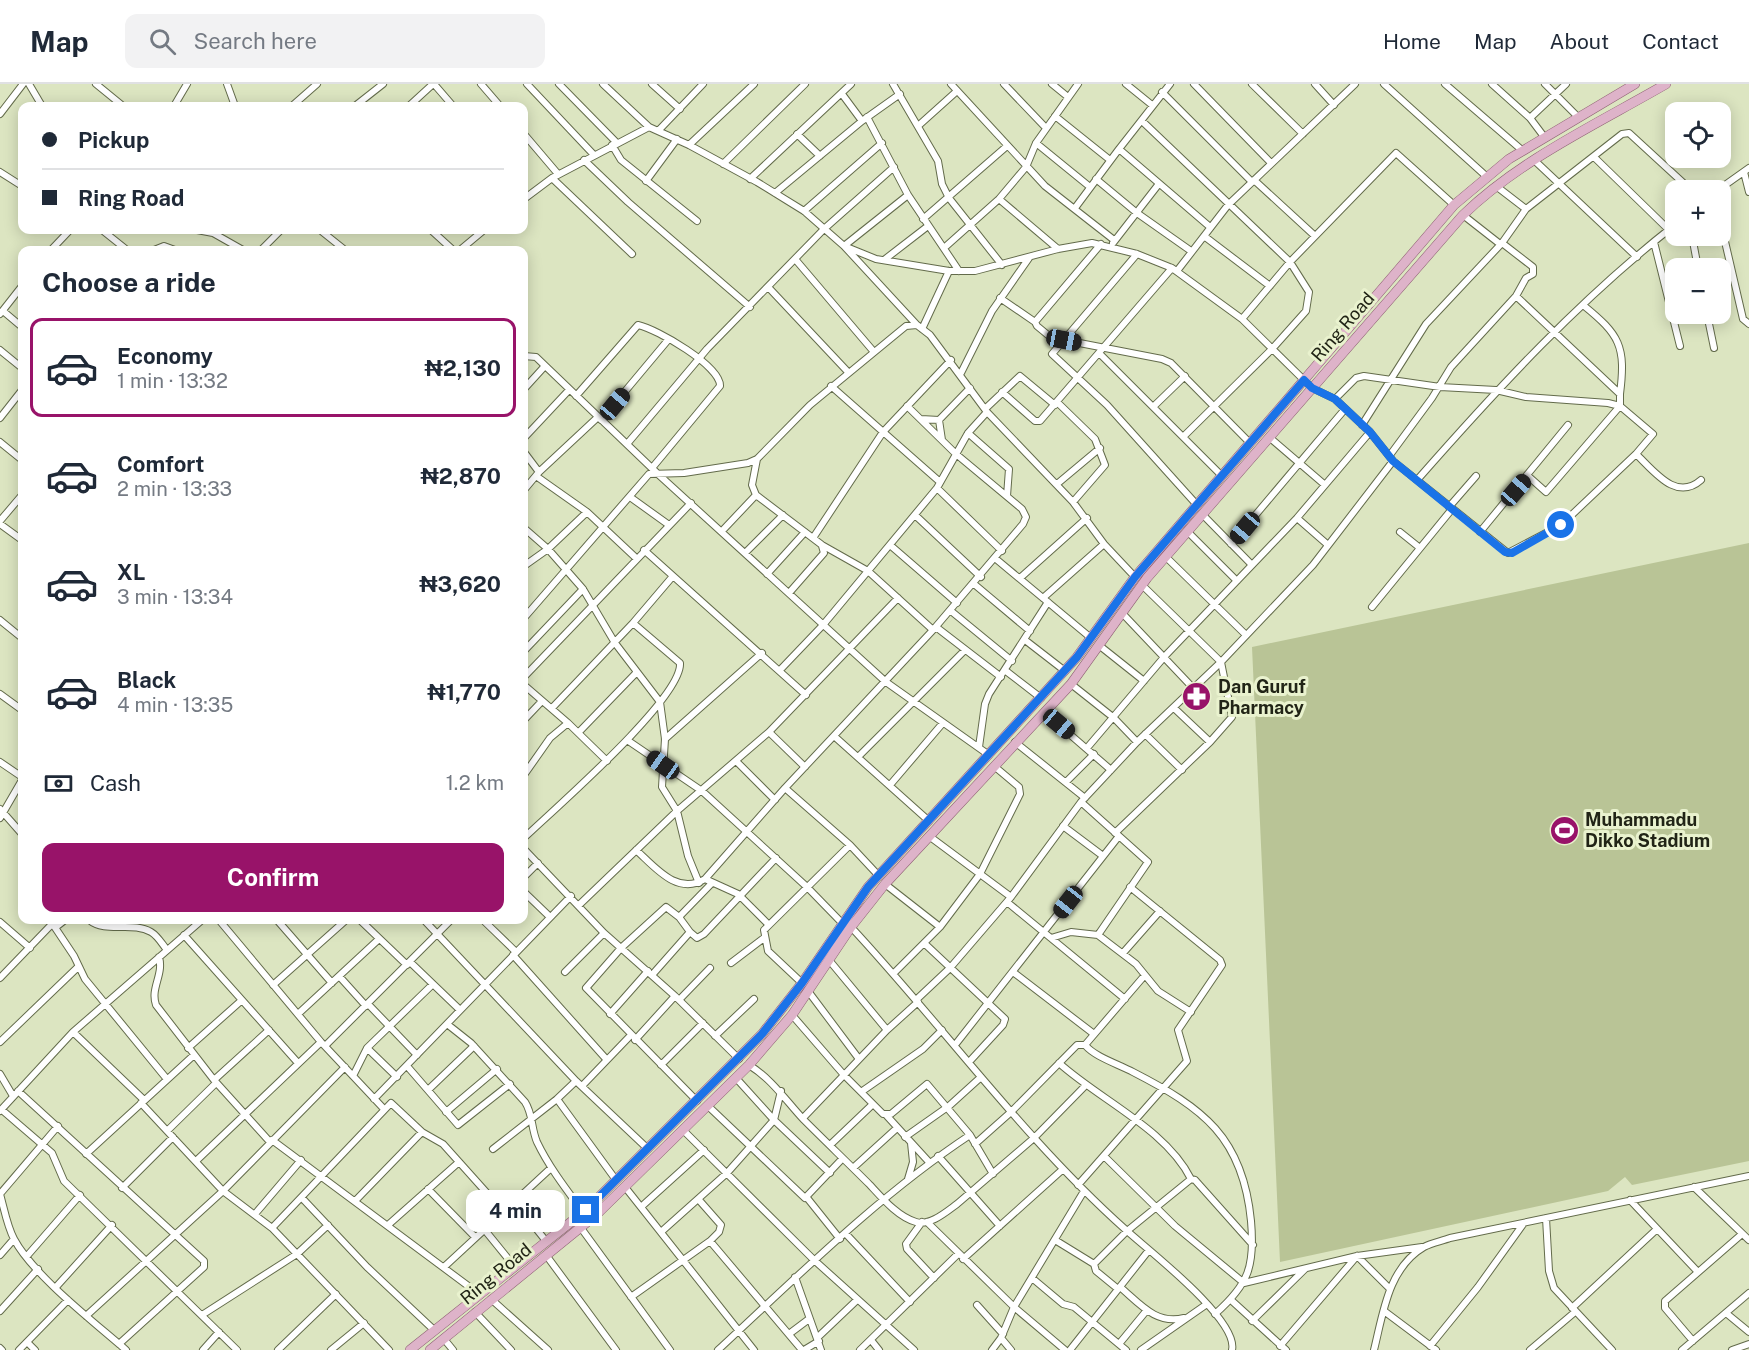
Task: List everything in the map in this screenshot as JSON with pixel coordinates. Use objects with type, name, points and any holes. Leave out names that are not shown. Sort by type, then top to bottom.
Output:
[{"type":"main road","name":"Ring Road","points":[[430,1350],[581,1228],[749,1065],[792,1015],[805,987],[842,923],[878,875],[1065,671],[1135,577],[1454,205],[1486,176],[1523,151],[1635,84]]},
{"type":"main road","name":"Ring Road","points":[[411,1350],[583,1212],[739,1059],[829,960],[851,927],[885,885],[1071,684],[1142,585],[1187,531],[1463,214],[1496,186],[1534,160],[1666,84]]},
{"type":"street","points":[[29,84],[40,102]]},
{"type":"street","points":[[96,84],[116,102]]},
{"type":"street","points":[[176,102],[187,84]]},
{"type":"street","points":[[227,84],[234,102]]},
{"type":"street","points":[[297,102],[317,84]]},
{"type":"street","points":[[361,102],[383,84]]},
{"type":"street","points":[[414,102],[434,84],[450,102]]},
{"type":"street","points":[[481,84],[497,102]]},
{"type":"street","points":[[527,84],[594,155]]},
{"type":"street","points":[[533,90],[539,84]]},
{"type":"street","points":[[559,84],[614,143],[621,160],[697,221]]},
{"type":"street","points":[[603,84],[649,127],[689,145],[775,193],[804,211],[844,246],[951,360],[986,411],[1057,484],[1087,518],[1104,544],[1135,577]]},
{"type":"street","points":[[652,84],[680,109]]},
{"type":"street","points":[[660,130],[704,84]]},
{"type":"street","points":[[689,145],[754,84]]},
{"type":"street","points":[[723,164],[805,84]]},
{"type":"street","points":[[750,179],[851,84]]},
{"type":"street","points":[[893,84],[938,161],[942,184],[949,198],[1002,265]]},
{"type":"street","points":[[951,84],[1026,167],[1113,243],[1174,269],[1242,320],[1312,388],[1335,399],[1370,432],[1392,458],[1505,552],[1512,553],[1561,525],[1636,454],[1653,434],[1620,406],[1526,397],[1496,390],[1440,387],[1361,376],[1335,399]]},
{"type":"street","points":[[1004,84],[1046,128]]},
{"type":"street","points":[[1052,84],[1068,98]]},
{"type":"street","points":[[944,248],[999,200],[1026,167],[1036,143],[1078,84]]},
{"type":"street","points":[[1126,84],[1152,105]]},
{"type":"street","points":[[1075,208],[1170,84]]},
{"type":"street","points":[[1194,84],[1271,163]]},
{"type":"street","points":[[1252,84],[1303,134]]},
{"type":"street","points":[[1315,84],[1334,105]]},
{"type":"street","points":[[1002,392],[1037,422],[1191,251],[1228,205],[1355,84]]},
{"type":"street","points":[[1384,84],[1486,176]]},
{"type":"street","points":[[1445,84],[1523,151]]},
{"type":"street","points":[[1492,84],[1530,118],[1545,138]]},
{"type":"street","points":[[1545,84],[1579,118]]},
{"type":"street","points":[[1530,118],[1566,84]]},
{"type":"street","points":[[0,114],[19,86]]},
{"type":"street","points":[[918,126],[957,91]]},
{"type":"street","points":[[1162,92],[1253,181],[1315,236]]},
{"type":"street","points":[[842,94],[882,143],[908,195],[959,271]]},
{"type":"street","points":[[775,193],[864,119],[900,94]]},
{"type":"street","points":[[1055,116],[1110,160]]},
{"type":"street","points":[[1142,121],[1290,262],[1309,291],[1306,311],[1215,407],[1183,436]]},
{"type":"street","points":[[528,194],[614,143],[649,127]]},
{"type":"street","points":[[1362,425],[1426,324],[1501,243],[1526,209],[1622,134],[1629,133],[1680,180]]},
{"type":"street","points":[[797,134],[820,156]]},
{"type":"street","points":[[528,139],[555,176],[632,254]]},
{"type":"street","points":[[646,181],[677,139]]},
{"type":"street","points":[[804,211],[882,143]]},
{"type":"street","points":[[1036,143],[1090,187]]},
{"type":"street","points":[[923,219],[1007,146]]},
{"type":"street","points":[[1119,149],[1158,185],[1210,227]]},
{"type":"street","points":[[1242,320],[1290,262],[1396,153],[1454,205]]},
{"type":"street","points":[[1594,158],[1665,226]]},
{"type":"street","points":[[584,160],[628,202],[750,307]]},
{"type":"street","points":[[1534,160],[1637,256]]},
{"type":"street","points":[[627,444],[700,357],[824,229],[894,167]]},
{"type":"street","points":[[1731,181],[1747,170],[1749,192]]},
{"type":"street","points":[[0,172],[18,183]]},
{"type":"street","points":[[1096,179],[1137,213],[1191,251]]},
{"type":"street","points":[[844,246],[884,260],[948,271],[1002,265],[1058,249],[1113,243],[1158,185]]},
{"type":"street","points":[[1496,186],[1526,209]]},
{"type":"street","points":[[844,246],[908,195]]},
{"type":"street","points":[[999,200],[1058,249]]},
{"type":"street","points":[[803,1118],[950,968],[1009,899],[1083,800],[1145,734],[1221,662],[1328,545],[1392,458],[1451,367],[1516,296],[1534,270],[1463,214]]},
{"type":"street","points":[[884,260],[928,226]]},
{"type":"street","points":[[1418,479],[1496,390],[1554,330],[1665,233]]},
{"type":"street","points":[[56,246],[66,234]]},
{"type":"street","points":[[107,234],[122,246]]},
{"type":"street","points":[[215,234],[236,246]]},
{"type":"street","points":[[265,246],[277,234]]},
{"type":"street","points":[[325,234],[340,246]]},
{"type":"street","points":[[435,234],[449,246]]},
{"type":"street","points":[[465,246],[479,234]]},
{"type":"street","points":[[1204,236],[1270,286]]},
{"type":"street","points":[[1654,242],[1680,346]]},
{"type":"street","points":[[1035,322],[1101,244]]},
{"type":"street","points":[[1726,246],[1743,319],[1749,324]]},
{"type":"street","points":[[1137,254],[1052,354],[1107,405],[1197,505]]},
{"type":"street","points":[[961,373],[1000,298],[1029,258]]},
{"type":"street","points":[[795,260],[874,352]]},
{"type":"street","points":[[919,327],[948,271]]},
{"type":"street","points":[[769,288],[848,372]]},
{"type":"street","points":[[18,291],[1,312],[18,324]]},
{"type":"street","points":[[1516,296],[1620,394]]},
{"type":"street","points":[[1000,298],[1035,322],[1036,326],[1062,342],[1162,358],[1185,376],[1250,443]]},
{"type":"street","points":[[1528,476],[1546,492],[1620,406],[1624,364],[1621,351],[1611,330],[1583,305]]},
{"type":"street","points":[[1709,324],[1714,348]]},
{"type":"street","points":[[576,396],[635,326],[641,325],[700,357],[719,379],[720,386],[652,468]]},
{"type":"street","points":[[528,614],[605,528],[649,474],[659,475],[736,465],[757,459],[848,372],[906,326],[919,327]]},
{"type":"street","points":[[528,485],[537,474],[600,418],[668,340]]},
{"type":"street","points":[[1101,350],[1153,407],[1222,476]]},
{"type":"street","points":[[0,351],[18,365]]},
{"type":"street","points":[[528,356],[536,357],[659,475],[886,682],[942,724],[989,755]]},
{"type":"street","points":[[813,538],[883,432],[951,360]]},
{"type":"street","points":[[528,385],[544,367]]},
{"type":"street","points":[[780,670],[823,625],[915,515],[939,485],[968,433],[1002,392],[1020,376],[1076,418],[1100,448],[1106,465],[1104,470],[1073,502]]},
{"type":"street","points":[[1153,407],[1185,376]]},
{"type":"street","points":[[831,386],[939,485],[1002,551]]},
{"type":"street","points":[[920,419],[939,420],[970,388]]},
{"type":"street","points":[[528,434],[569,390]]},
{"type":"street","points":[[0,418],[18,395]]},
{"type":"street","points":[[0,408],[9,406]]},
{"type":"street","points":[[702,881],[785,788],[935,629],[996,559],[1026,517],[1023,509],[956,454],[907,406]]},
{"type":"street","points":[[1231,544],[1345,409]]},
{"type":"street","points":[[939,420],[942,440]]},
{"type":"street","points":[[1480,532],[1569,425]]},
{"type":"street","points":[[1087,748],[1165,656],[1298,518],[1370,432]]},
{"type":"street","points":[[968,433],[1009,469],[1007,496]]},
{"type":"street","points":[[1269,437],[1325,485]]},
{"type":"street","points":[[0,442],[18,457]]},
{"type":"street","points":[[1057,484],[1100,448]]},
{"type":"street","points":[[1636,454],[1666,483],[1675,487],[1694,486],[1701,480]]},
{"type":"street","points":[[528,459],[537,474],[587,512],[636,558]]},
{"type":"street","points":[[757,459],[752,484],[756,495],[822,545],[868,571],[935,629],[1001,677]]},
{"type":"street","points":[[1372,607],[1476,476]]},
{"type":"street","points":[[722,531],[756,495]]},
{"type":"street","points":[[630,497],[669,525]]},
{"type":"street","points":[[18,500],[0,522],[18,537]]},
{"type":"street","points":[[528,673],[691,503]]},
{"type":"street","points":[[528,563],[548,549],[587,512]]},
{"type":"street","points":[[1202,514],[1252,565]]},
{"type":"street","points":[[746,553],[783,515]]},
{"type":"street","points":[[915,515],[981,577]]},
{"type":"street","points":[[1020,578],[1087,518]]},
{"type":"street","points":[[1298,518],[1328,545]]},
{"type":"street","points":[[767,574],[805,531]]},
{"type":"street","points":[[1187,531],[1237,581]]},
{"type":"street","points":[[528,532],[548,549],[583,589],[615,643],[660,702],[665,739],[662,787],[677,811],[688,856],[702,881]]},
{"type":"street","points":[[1400,532],[1420,548]]},
{"type":"street","points":[[979,747],[985,704],[1025,640],[1045,600],[1104,544]]},
{"type":"street","points":[[789,593],[824,553],[822,545]]},
{"type":"street","points":[[890,545],[957,603]]},
{"type":"street","points":[[644,550],[762,653],[806,695]]},
{"type":"street","points":[[1166,557],[1246,635]]},
{"type":"street","points":[[996,559],[1091,638]]},
{"type":"street","points":[[552,708],[615,643],[673,576]]},
{"type":"street","points":[[974,584],[1030,631]]},
{"type":"street","points":[[955,1045],[1044,933],[1117,835],[1232,717],[1221,662],[1142,585]]},
{"type":"street","points":[[528,647],[583,589]]},
{"type":"street","points":[[579,905],[677,811],[737,762],[769,732],[898,598]]},
{"type":"street","points":[[951,611],[1012,661]]},
{"type":"street","points":[[1122,613],[1194,688]]},
{"type":"street","points":[[0,620],[18,635]]},
{"type":"street","points":[[528,834],[627,740],[660,702],[678,673],[680,663],[633,623]]},
{"type":"street","points":[[1025,640],[1065,671]]},
{"type":"street","points":[[1100,646],[1144,681]]},
{"type":"street","points":[[858,757],[965,650]]},
{"type":"street","points":[[665,739],[762,653]]},
{"type":"street","points":[[1006,671],[1041,698]]},
{"type":"street","points":[[579,732],[636,673]]},
{"type":"street","points":[[1071,684],[1114,718],[1137,742]]},
{"type":"street","points":[[528,688],[579,732],[607,761]]},
{"type":"street","points":[[0,694],[18,707]]},
{"type":"street","points":[[528,716],[542,700]]},
{"type":"street","points":[[1174,708],[1210,742]]},
{"type":"street","points":[[1044,712],[1111,770]]},
{"type":"street","points":[[528,769],[550,738],[568,723]]},
{"type":"street","points":[[890,785],[942,724]]},
{"type":"street","points":[[769,732],[805,767]]},
{"type":"street","points":[[1145,734],[1182,770]]},
{"type":"street","points":[[834,736],[929,821]]},
{"type":"street","points":[[627,740],[702,791],[748,831],[842,923]]},
{"type":"street","points":[[1015,742],[1066,782],[1117,835],[1148,862],[1098,935]]},
{"type":"street","points":[[1066,782],[1094,754]]},
{"type":"street","points":[[0,762],[18,775]]},
{"type":"street","points":[[737,762],[775,800]]},
{"type":"street","points":[[894,973],[940,927],[980,874],[1020,794],[1019,787],[994,766]]},
{"type":"street","points":[[0,818],[2,810],[18,784]]},
{"type":"street","points":[[785,788],[850,845],[878,875]]},
{"type":"street","points":[[2,810],[18,829]]},
{"type":"street","points":[[1063,826],[1103,856]]},
{"type":"street","points":[[929,836],[980,874],[1044,933],[1125,999]]},
{"type":"street","points":[[850,845],[768,924],[764,930],[764,938],[768,951],[805,987],[859,1059]]},
{"type":"street","points":[[636,850],[672,882],[712,883],[740,896],[768,924]]},
{"type":"street","points":[[528,853],[604,933],[677,998],[739,1059]]},
{"type":"street","points":[[697,1101],[586,988],[621,948],[662,908],[666,907],[679,917],[697,938],[704,934],[776,858]]},
{"type":"street","points":[[528,873],[538,863]]},
{"type":"street","points":[[679,917],[712,883]]},
{"type":"street","points":[[885,885],[940,927]]},
{"type":"street","points":[[1078,1185],[1187,1061],[1178,1030],[1222,965],[1220,960],[1130,887]]},
{"type":"street","points":[[528,896],[550,917]]},
{"type":"street","points":[[375,1099],[571,896]]},
{"type":"street","points":[[1123,953],[1160,911]]},
{"type":"street","points":[[0,922],[30,948]]},
{"type":"street","points":[[0,978],[52,924]]},
{"type":"street","points":[[54,924],[78,967],[105,1005],[166,1078]]},
{"type":"street","points":[[97,924],[140,927],[155,935],[167,950]]},
{"type":"street","points":[[197,924],[74,1032],[1,1110],[56,1158],[64,1181],[112,1225],[237,1350]]},
{"type":"street","points":[[222,924],[323,1044],[384,1109]]},
{"type":"street","points":[[281,924],[332,983]]},
{"type":"street","points":[[273,985],[342,924]]},
{"type":"street","points":[[364,924],[460,1010]]},
{"type":"street","points":[[428,924],[576,1081],[648,1149]]},
{"type":"street","points":[[196,1161],[298,1063],[367,1005],[447,924]]},
{"type":"street","points":[[487,924],[515,953],[607,1060]]},
{"type":"street","points":[[851,927],[894,973],[1062,1170],[1207,1304],[1232,1337],[1232,1350]]},
{"type":"street","points":[[610,1014],[690,932]]},
{"type":"street","points":[[1052,938],[1071,932],[1098,935],[1123,953],[1158,992],[1191,1012]]},
{"type":"street","points":[[565,972],[604,933]]},
{"type":"street","points":[[184,935],[298,1063]]},
{"type":"street","points":[[731,963],[764,938]]},
{"type":"street","points":[[298,1014],[379,939]]},
{"type":"street","points":[[924,943],[1005,1019],[1004,1025],[969,1062]]},
{"type":"street","points":[[159,957],[160,974],[153,992],[156,1005],[215,1082],[244,1114],[271,1141],[356,1200],[479,1294]]},
{"type":"street","points":[[829,960],[887,1030]]},
{"type":"street","points":[[0,1042],[78,967]]},
{"type":"street","points":[[582,1086],[607,1060],[710,968]]},
{"type":"street","points":[[1013,972],[1095,1034]]},
{"type":"street","points":[[1085,1045],[1145,975]]},
{"type":"street","points":[[339,976],[417,1055]]},
{"type":"street","points":[[353,1076],[368,1048],[433,984]]},
{"type":"street","points":[[716,1036],[754,999]]},
{"type":"street","points":[[188,1048],[242,1000]]},
{"type":"street","points":[[792,1015],[844,1075],[887,1116],[929,1162]]},
{"type":"street","points":[[661,1065],[702,1023]]},
{"type":"street","points":[[447,1024],[474,1046],[510,1084],[531,1111],[531,1128],[551,1168],[583,1212]]},
{"type":"street","points":[[167,1131],[269,1030]]},
{"type":"street","points":[[861,1092],[922,1049],[942,1030]]},
{"type":"street","points":[[74,1032],[142,1101],[223,1191],[272,1228],[389,1350]]},
{"type":"street","points":[[975,1144],[1011,1112],[1078,1044],[1085,1045],[1187,1103],[1224,1137],[1240,1171],[1250,1205],[1253,1246],[1251,1266],[1244,1283],[1231,1300],[1215,1314]]},
{"type":"street","points":[[428,1090],[474,1046]]},
{"type":"street","points":[[368,1048],[398,1077]]},
{"type":"street","points":[[86,1154],[166,1078],[194,1055]]},
{"type":"street","points":[[1059,1063],[1085,1086],[1135,1119],[1182,1161],[1191,1179],[1195,1180],[1253,1246]]},
{"type":"street","points":[[749,1065],[781,1091],[842,1159],[884,1199],[904,1216],[925,1222],[1014,1307],[1067,1350],[1149,1250]]},
{"type":"street","points":[[407,1066],[458,1125],[510,1084]]},
{"type":"street","points":[[86,1316],[223,1191],[345,1067]]},
{"type":"street","points":[[446,1112],[496,1069]]},
{"type":"street","points":[[0,1074],[16,1094],[58,1126],[206,1264],[119,1344]]},
{"type":"street","points":[[905,1137],[949,1106],[981,1077]]},
{"type":"street","points":[[736,1078],[774,1120],[830,1173]]},
{"type":"street","points":[[493,1149],[557,1099],[576,1081]]},
{"type":"street","points":[[887,1116],[927,1084],[949,1106],[970,1135],[993,1174]]},
{"type":"street","points":[[934,1278],[907,1249],[908,1241],[925,1222],[944,1214],[993,1174],[1034,1138],[1085,1086]]},
{"type":"street","points":[[661,1232],[727,1173],[774,1120],[781,1091]]},
{"type":"street","points":[[557,1099],[616,1180]]},
{"type":"street","points":[[272,1228],[384,1109],[393,1103],[422,1132],[438,1140],[503,1211]]},
{"type":"street","points":[[830,1145],[873,1104]]},
{"type":"street","points":[[708,1106],[808,1199],[840,1239]]},
{"type":"street","points":[[58,1126],[0,1194],[14,1239],[27,1256],[68,1300],[126,1350]]},
{"type":"street","points":[[853,1168],[897,1128]]},
{"type":"street","points":[[683,1130],[814,1260],[914,1350]]},
{"type":"street","points":[[356,1200],[422,1132]]},
{"type":"street","points":[[718,1350],[795,1277],[884,1199],[929,1162],[970,1135]]},
{"type":"street","points":[[122,1188],[173,1137]]},
{"type":"street","points":[[908,1179],[913,1162],[911,1143]]},
{"type":"street","points":[[641,1207],[704,1150]]},
{"type":"street","points":[[938,1156],[1000,1226]]},
{"type":"street","points":[[1104,1156],[1175,1226],[1244,1283]]},
{"type":"street","points":[[808,1199],[842,1159]]},
{"type":"street","points":[[255,1214],[301,1160]]},
{"type":"street","points":[[388,1225],[459,1162]]},
{"type":"street","points":[[444,1267],[551,1168]]},
{"type":"street","points":[[860,1350],[934,1278],[1000,1226],[1062,1170]]},
{"type":"street","points":[[1244,1283],[1357,1256],[1424,1247],[1450,1238],[1749,1176]]},
{"type":"street","points":[[1094,1264],[1127,1231],[1191,1179]]},
{"type":"street","points":[[625,1187],[754,1350]]},
{"type":"street","points":[[1694,1187],[1749,1240]]},
{"type":"street","points":[[428,1189],[475,1237]]},
{"type":"street","points":[[992,1350],[1002,1336],[1014,1307],[1084,1191]]},
{"type":"street","points":[[27,1256],[80,1195]]},
{"type":"street","points":[[302,1198],[434,1330]]},
{"type":"street","points":[[631,1297],[683,1261],[719,1232],[721,1225],[699,1200]]},
{"type":"street","points":[[1630,1200],[1698,1272]]},
{"type":"street","points":[[514,1201],[546,1241]]},
{"type":"street","points":[[1546,1218],[1549,1271],[1554,1288],[1612,1350]]},
{"type":"street","points":[[1430,1346],[1478,1287],[1524,1222]]},
{"type":"street","points":[[56,1287],[112,1225]]},
{"type":"street","points":[[202,1315],[297,1254],[328,1225]]},
{"type":"street","points":[[484,1228],[514,1266]]},
{"type":"street","points":[[581,1228],[670,1350]]},
{"type":"street","points":[[1530,1350],[1657,1229]]},
{"type":"street","points":[[846,1234],[910,1302]]},
{"type":"street","points":[[1693,1341],[1664,1305],[1665,1301],[1742,1234]]},
{"type":"street","points":[[0,1255],[14,1239]]},
{"type":"street","points":[[1055,1240],[1094,1264],[1096,1271],[1160,1319],[1173,1321],[1187,1317]]},
{"type":"street","points":[[710,1241],[803,1350],[818,1340],[857,1300]]},
{"type":"street","points":[[1374,1350],[1389,1289],[1411,1257],[1424,1247]]},
{"type":"street","points":[[546,1256],[616,1350]]},
{"type":"street","points":[[1231,1300],[1283,1348],[1357,1256]]},
{"type":"street","points":[[1357,1256],[1389,1289]]},
{"type":"street","points":[[1252,1321],[1306,1268]]},
{"type":"street","points":[[0,1311],[38,1269]]},
{"type":"street","points":[[795,1277],[821,1350]]},
{"type":"street","points":[[1032,1278],[1063,1304],[1074,1307],[1126,1350]]},
{"type":"street","points":[[1683,1350],[1749,1293]]},
{"type":"street","points":[[280,1349],[336,1294]]},
{"type":"street","points":[[491,1299],[548,1350]]},
{"type":"street","points":[[19,1350],[68,1300]]},
{"type":"street","points":[[1141,1350],[1207,1304]]},
{"type":"street","points":[[977,1305],[1011,1350]]},
{"type":"street","points":[[1119,1344],[1147,1310]]},
{"type":"street","points":[[1384,1311],[1436,1350]]},
{"type":"street","points":[[475,1312],[511,1350]]},
{"type":"street","points":[[1726,1313],[1749,1332]]},
{"type":"street","points":[[789,1334],[809,1319]]},
{"type":"street","points":[[331,1350],[364,1323]]},
{"type":"street","points":[[203,1350],[219,1332]]},
{"type":"street","points":[[444,1339],[453,1350]]},
{"type":"street","points":[[871,1340],[879,1350]]},
{"type":"street","points":[[27,1342],[35,1350]]},
{"type":"street","points":[[1732,1350],[1749,1344]]},
{"type":"green space","points":[[1749,543],[1749,1161],[1632,1185],[1625,1177],[1608,1191],[1280,1262],[1252,647]]},
{"type":"place","name":"Dan Guruf Pharmacy","points":[[1197,697]]},
{"type":"place","name":"Muhammadu Dikko Stadium","points":[[1564,830]]},
{"type":"route","points":[[586,1210],[762,1034],[802,983],[868,887],[1077,657],[1135,577],[1304,380],[1312,388],[1335,399],[1370,432],[1393,461],[1505,552],[1512,553],[1561,525]]}]
